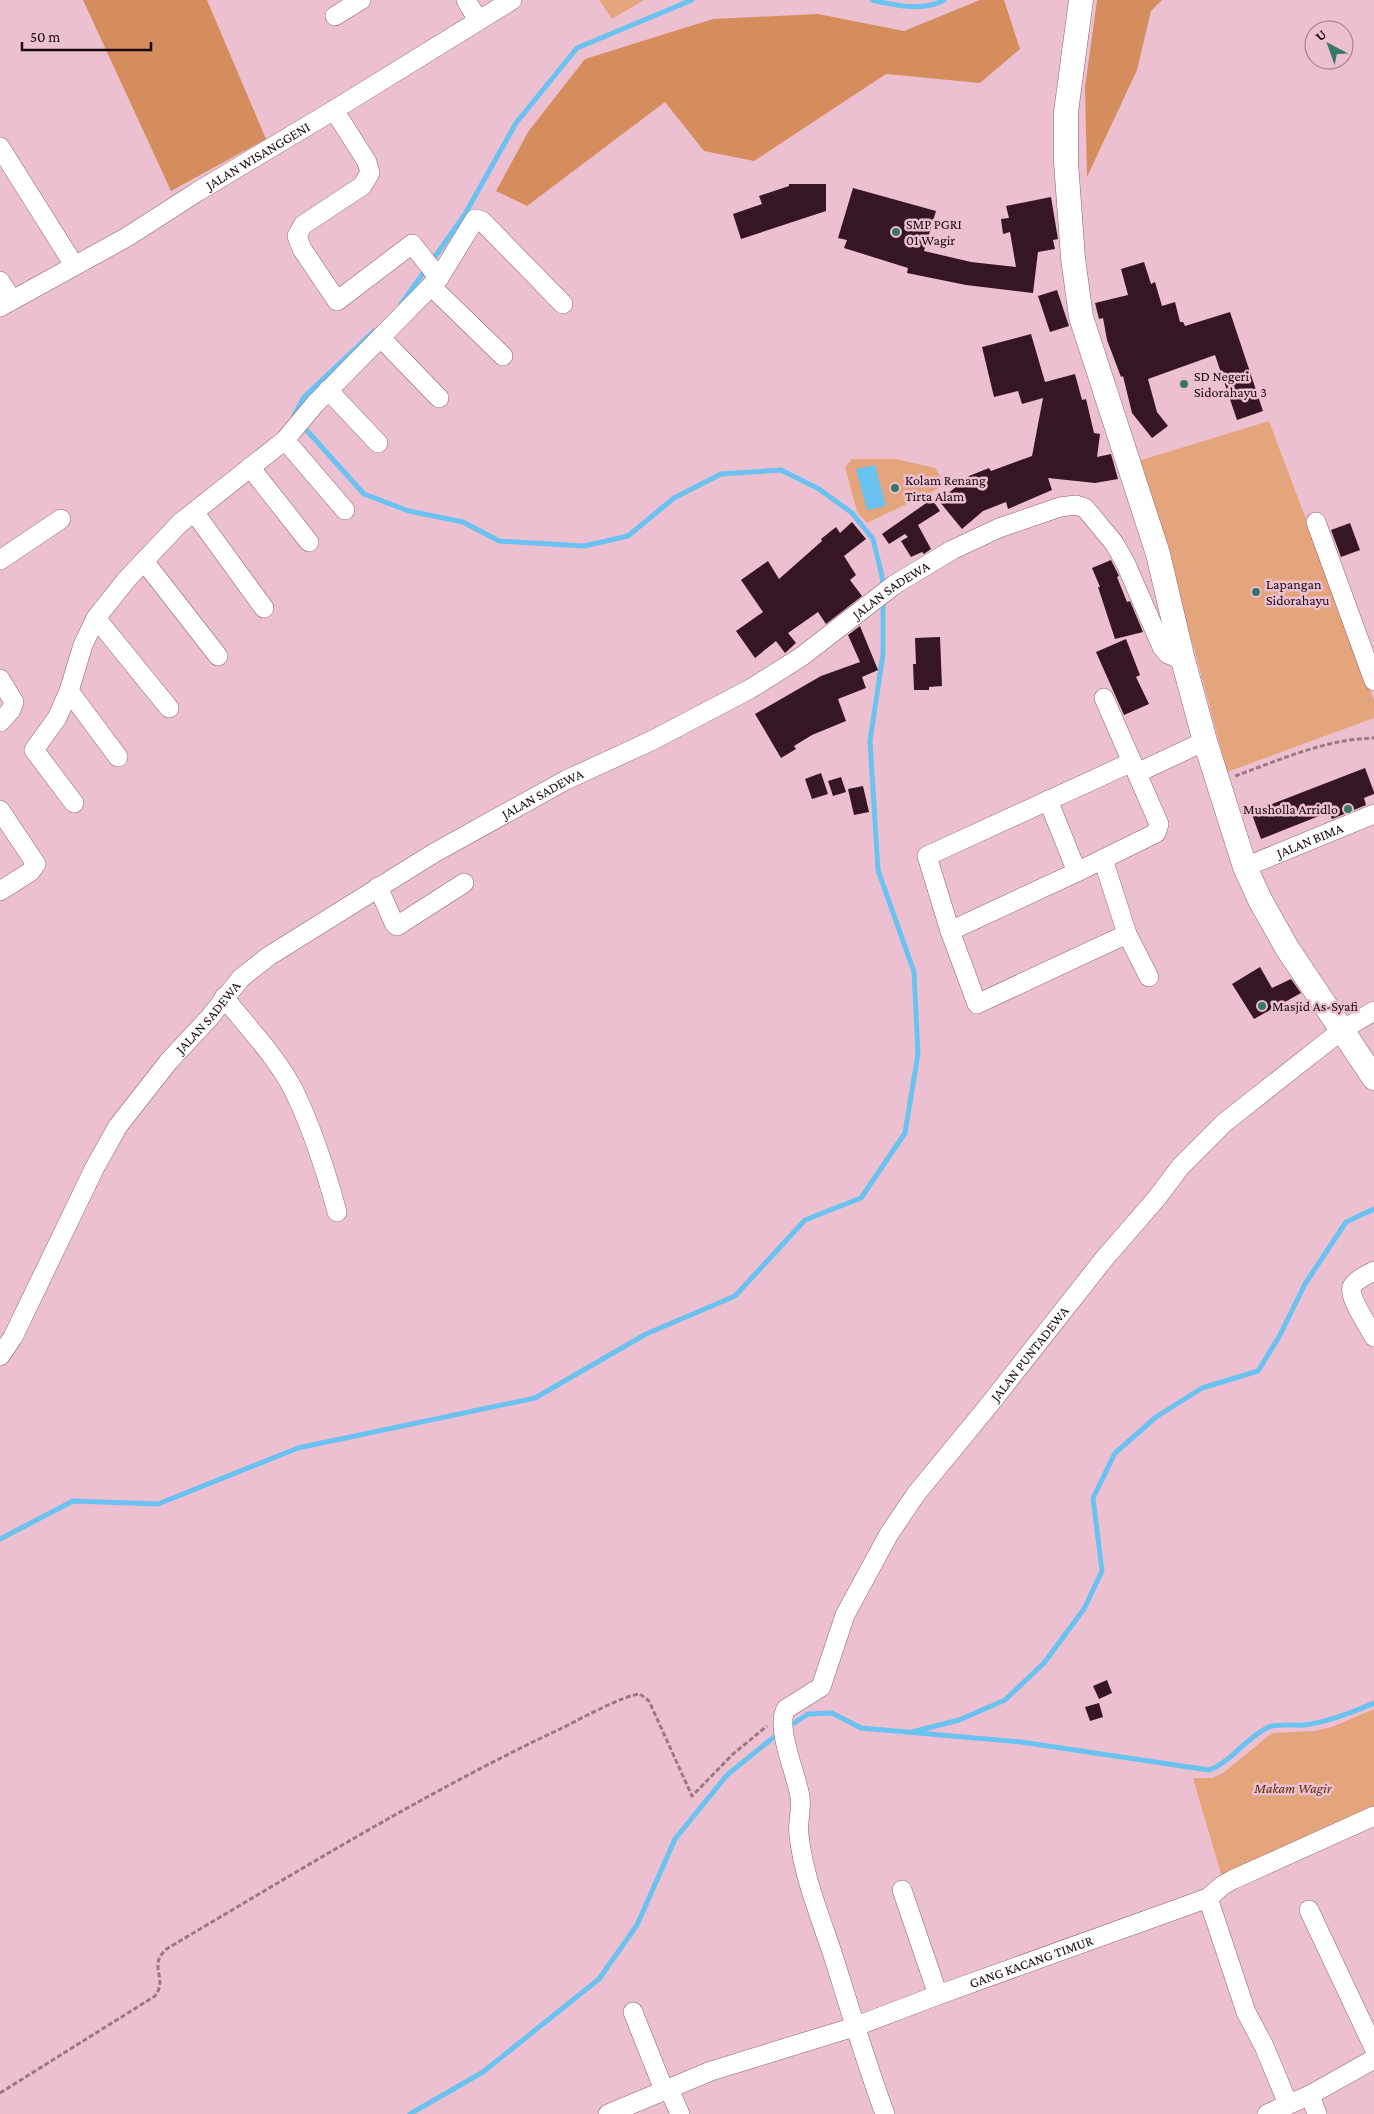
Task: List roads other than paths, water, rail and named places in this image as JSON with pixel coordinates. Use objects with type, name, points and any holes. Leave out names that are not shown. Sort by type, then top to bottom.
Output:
[{"type":"main road","points":[[1081,0],[1066,112],[1066,162],[1078,304],[1158,554],[1183,660],[1205,741],[1245,868],[1260,900],[1287,948],[1374,1078]]},
{"type":"street","points":[[335,16],[361,0]]},
{"type":"street","points":[[466,0],[478,20]]},
{"type":"street","name":"JALAN WISANGGENI","points":[[6,304],[127,237],[196,192],[334,110],[512,0]]},
{"type":"street","points":[[334,110],[367,162],[370,173],[362,186],[303,225],[298,236],[302,249],[338,301],[412,244],[435,278],[503,356]]},
{"type":"street","points":[[0,147],[74,265]]},
{"type":"street","points":[[74,803],[34,750],[57,718],[69,691],[83,645],[96,618],[127,579],[180,523],[289,436],[315,404],[381,338],[435,278],[475,219],[482,221],[563,304]]},
{"type":"street","points":[[0,281],[6,304]]},
{"type":"street","points":[[381,338],[439,398]]},
{"type":"street","points":[[328,390],[378,443]]},
{"type":"street","points":[[289,436],[345,510]]},
{"type":"street","points":[[250,467],[310,542]]},
{"type":"street","name":"JALAN SADEWA","points":[[0,1356],[14,1337],[95,1167],[118,1126],[146,1088],[210,1017],[224,997],[241,978],[270,956],[434,853],[558,785],[651,741],[750,690],[808,652],[894,585],[976,538],[1060,507],[1076,505],[1085,508],[1095,518],[1114,543],[1125,562],[1162,647],[1168,654],[1183,660]]},
{"type":"street","points":[[194,512],[264,608]]},
{"type":"street","points":[[0,560],[61,519]]},
{"type":"street","points":[[1316,522],[1374,681]]},
{"type":"street","points":[[144,561],[218,656]]},
{"type":"street","points":[[96,618],[169,708]]},
{"type":"street","points":[[0,679],[14,702],[11,710],[0,722]]},
{"type":"street","points":[[69,691],[118,757]]},
{"type":"street","points":[[950,931],[1103,860],[1156,833],[1159,824],[1104,698]]},
{"type":"street","points":[[1127,934],[977,1004],[950,931],[927,856],[1048,800],[1205,741]]},
{"type":"street","points":[[1048,800],[1077,872]]},
{"type":"street","points":[[0,810],[36,864],[30,872],[0,891]]},
{"type":"street","name":"JALAN BIMA","points":[[1245,868],[1374,814]]},
{"type":"street","points":[[1103,860],[1127,934],[1149,977]]},
{"type":"street","points":[[378,888],[397,926],[464,883]]},
{"type":"street","points":[[224,997],[276,1062],[294,1092],[323,1162],[337,1212]]},
{"type":"street","name":"JALAN PUNTADEWA","points":[[854,2027],[809,1880],[798,1834],[801,1798],[786,1742],[783,1718],[786,1709],[821,1687],[845,1615],[889,1534],[916,1494],[1181,1166],[1224,1123],[1342,1030],[1374,1011]]},
{"type":"street","points":[[1374,1271],[1352,1286],[1351,1291],[1374,1337]]},
{"type":"street","name":"GANG KACANG TIMUR","points":[[608,2114],[711,2071],[854,2027],[1208,1898],[1232,1880],[1374,1816]]},
{"type":"street","points":[[902,1890],[938,1995]]},
{"type":"street","points":[[1208,1898],[1246,2012],[1264,2046],[1288,2104]]},
{"type":"street","points":[[1309,1910],[1374,2048]]},
{"type":"street","points":[[633,2012],[680,2114]]},
{"type":"street","points":[[854,2027],[884,2114]]},
{"type":"street","points":[[1267,2114],[1310,2095],[1374,2059]]},
{"type":"street","points":[[1310,2095],[1317,2114]]},
{"type":"water","points":[[875,465],[886,506],[867,510],[856,469]]},
{"type":"waterway","points":[[432,261],[465,214],[516,123],[577,48],[692,0]]},
{"type":"waterway","points":[[872,0],[918,7],[936,4],[944,0]]},
{"type":"waterway","points":[[401,304],[427,268]]},
{"type":"waterway","points":[[296,419],[294,416],[304,397],[374,331]]},
{"type":"waterway","points":[[302,425],[364,494],[409,511],[463,522],[499,541],[584,546],[628,536],[674,498],[721,474],[781,470],[819,489],[852,513],[873,539],[883,588]]},
{"type":"waterway","points":[[0,1539],[73,1501],[158,1504],[298,1448],[535,1398],[646,1334],[735,1296],[805,1220],[861,1198],[905,1133],[918,1054],[914,972],[878,870],[870,741],[883,654],[883,599]]},
{"type":"waterway","points":[[912,1732],[959,1720],[1005,1700],[1044,1663],[1084,1609],[1102,1571],[1093,1498],[1115,1453],[1156,1417],[1202,1388],[1258,1371],[1279,1337],[1305,1284],[1346,1222],[1374,1209]]},
{"type":"waterway","points":[[788,1727],[808,1714],[832,1713],[861,1728],[1021,1742],[1209,1770],[1225,1761],[1253,1737],[1269,1727],[1322,1722],[1374,1703]]},
{"type":"waterway","points":[[410,2114],[483,2072],[599,1979],[637,1925],[675,1839],[727,1775],[779,1733]]},
{"type":"place","name":"SMP PGRI 01 Wagir","points":[[896,232]]},
{"type":"place","name":"SD Negeri Sidorahayu 3","points":[[1184,384]]},
{"type":"place","name":"Kolam Renang Tirta Alam","points":[[895,488]]},
{"type":"place","name":"Lapangan Sidorahayu","points":[[1256,592]]},
{"type":"place","name":"Musholla Arridlo","points":[[1348,809]]},
{"type":"place","name":"Masjid As-Syafi","points":[[1262,1006]]},
{"type":"park label","name":"Makam Wagir","points":[[1293,1788]]}]
